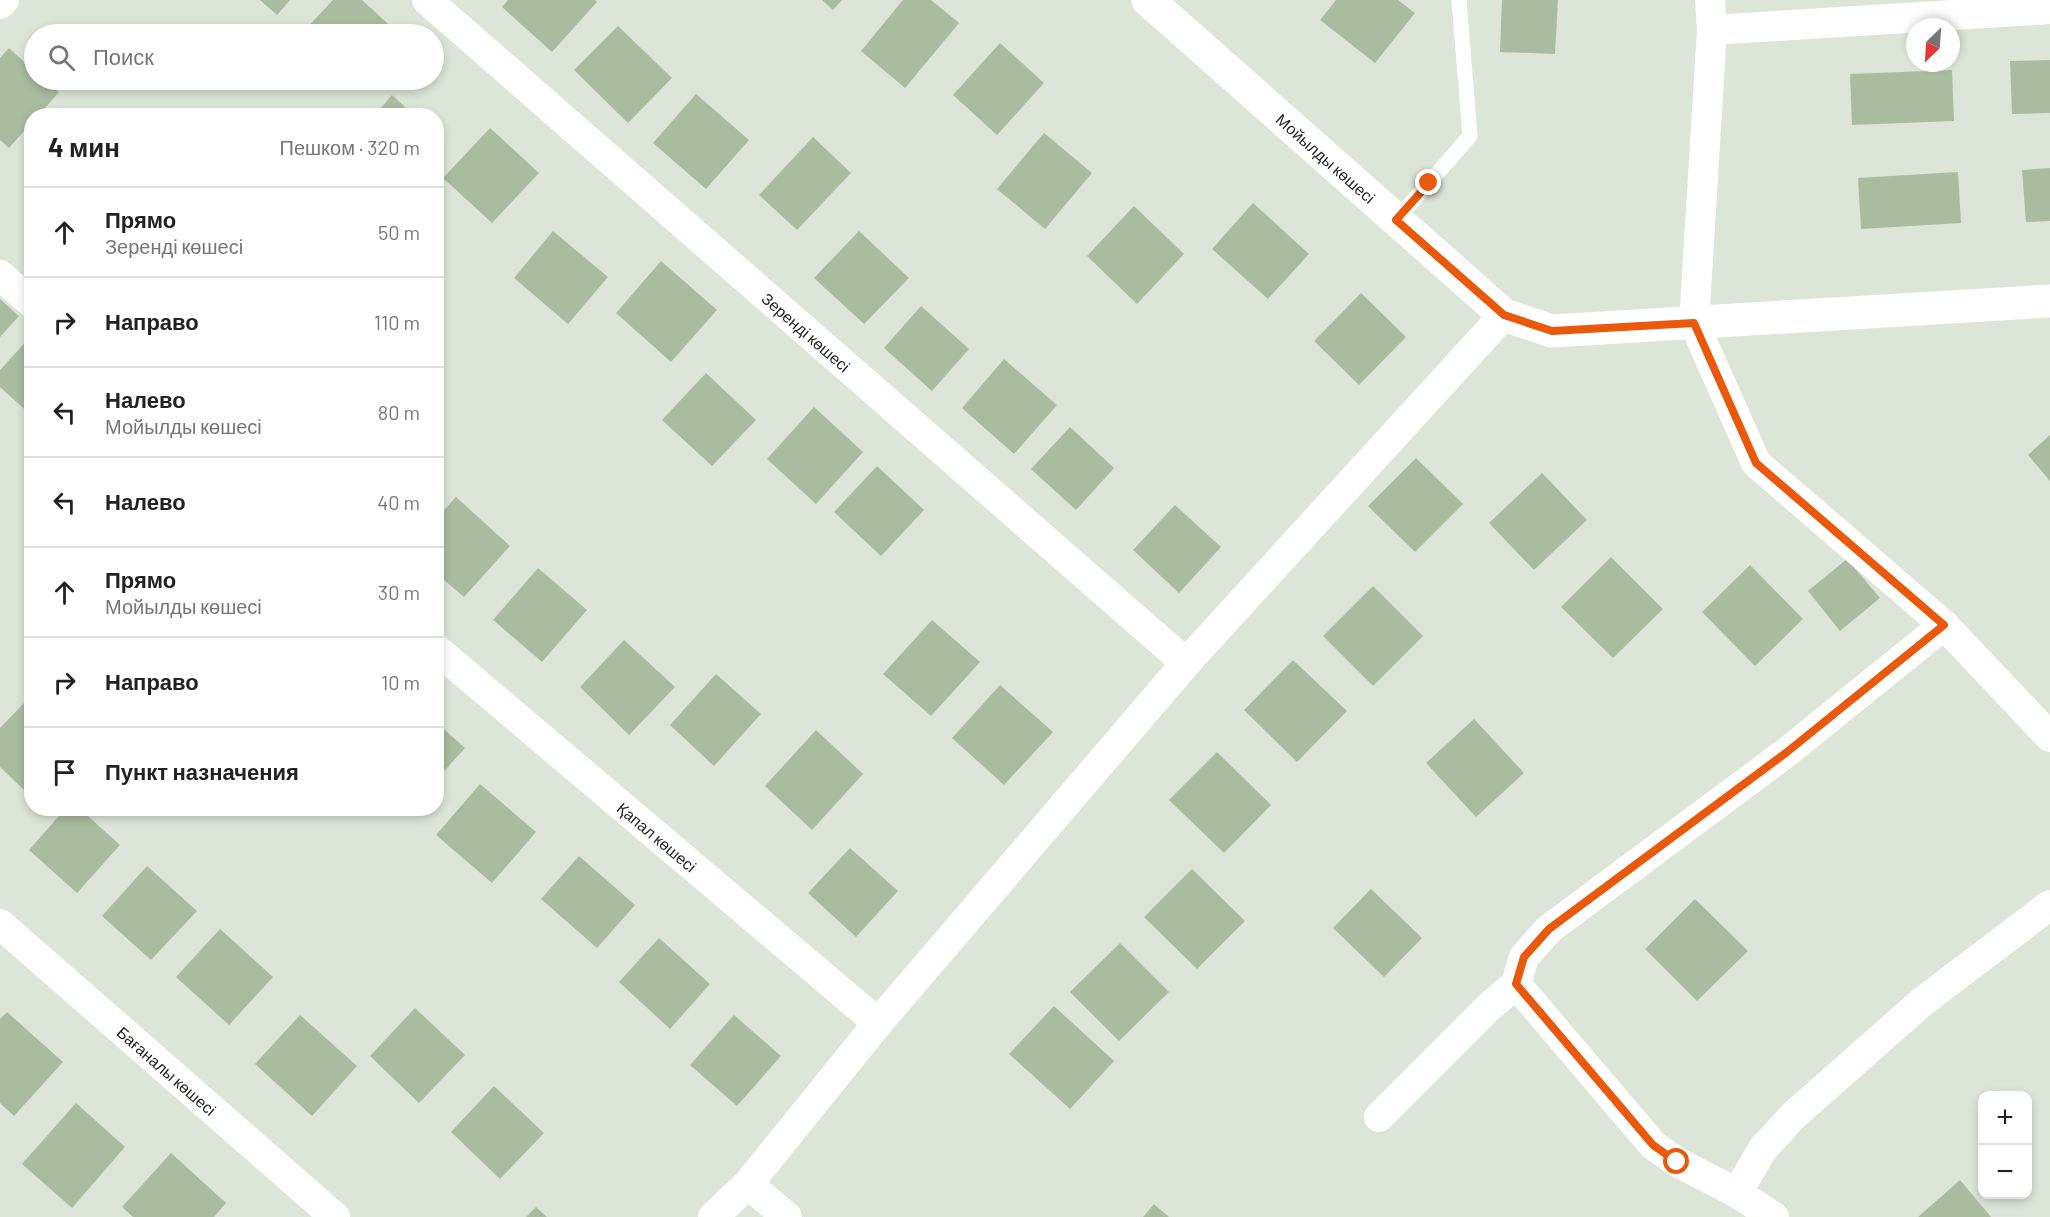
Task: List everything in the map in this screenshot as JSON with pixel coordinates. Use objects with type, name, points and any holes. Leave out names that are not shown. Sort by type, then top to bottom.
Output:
[{"type":"street","points":[[0,4],[4,0]]},
{"type":"street","name":"Зеренді көшесі","points":[[427,0],[1186,663]]},
{"type":"street","name":"Мойылды көшесі","points":[[1148,0],[1504,315]]},
{"type":"street","points":[[1710,0],[1712,30],[1694,323],[1756,463],[1944,625],[2050,737]]},
{"type":"street","points":[[1712,30],[2050,9]]},
{"type":"street","points":[[0,275],[24,296]]},
{"type":"street","points":[[713,1217],[748,1184],[878,1023],[1186,663],[1504,315],[1552,331],[2050,302]]},
{"type":"street","points":[[1379,1117],[1489,1007],[1516,984],[1524,957],[1549,929],[1787,752],[1944,625]]},
{"type":"street","name":"Қапал көшесі","points":[[444,656],[878,1023]]},
{"type":"street","points":[[1737,1193],[1762,1150],[1793,1116],[1922,1002],[2050,905]]},
{"type":"street","name":"Бағаналы көшесі","points":[[0,924],[335,1217]]},
{"type":"street","points":[[1516,984],[1653,1145],[1677,1162],[1737,1193],[1773,1217]]},
{"type":"street","points":[[748,1184],[787,1217]]},
{"type":"lane","points":[[1396,220],[1470,136],[1459,0]]},
{"type":"building","points":[[260,0],[290,0],[277,15]]},
{"type":"building","points":[[333,0],[362,0],[388,24],[310,24]]},
{"type":"building","points":[[508,0],[595,0],[597,2],[552,52],[502,7]]},
{"type":"building","points":[[822,0],[842,0],[833,10]]},
{"type":"building","points":[[903,0],[931,0],[959,23],[905,88],[861,51]]},
{"type":"building","points":[[1336,0],[1398,0],[1415,13],[1375,63],[1320,20]]},
{"type":"building","points":[[1502,0],[1558,0],[1555,54],[1500,52]]},
{"type":"building","points":[[618,26],[672,78],[628,123],[574,70]]},
{"type":"building","points":[[1000,43],[1044,83],[997,135],[953,95]]},
{"type":"building","points":[[9,48],[24,62],[24,90],[57,90],[59,92],[45,108],[24,108],[24,131],[9,148],[0,140],[0,58]]},
{"type":"building","points":[[2050,60],[2050,113],[2012,114],[2010,61]]},
{"type":"building","points":[[1952,72],[1954,121],[1852,125],[1850,74]]},
{"type":"building","points":[[696,94],[749,140],[706,189],[653,143]]},
{"type":"building","points":[[392,95],[406,108],[381,108]]},
{"type":"building","points":[[490,128],[539,173],[492,223],[444,177]]},
{"type":"building","points":[[1044,133],[1092,173],[1045,229],[997,189]]},
{"type":"building","points":[[813,137],[851,173],[797,230],[759,195]]},
{"type":"building","points":[[2050,168],[2050,221],[2026,222],[2022,170]]},
{"type":"building","points":[[1958,172],[1961,223],[1861,229],[1858,178]]},
{"type":"building","points":[[1253,203],[1309,254],[1268,299],[1212,249]]},
{"type":"building","points":[[1134,206],[1184,254],[1137,304],[1087,256]]},
{"type":"building","points":[[553,231],[608,277],[568,324],[514,278]]},
{"type":"building","points":[[859,231],[909,278],[864,324],[814,278]]},
{"type":"building","points":[[661,261],[717,310],[671,362],[616,313]]},
{"type":"building","points":[[1361,293],[1406,337],[1359,385],[1314,341]]},
{"type":"building","points":[[0,299],[19,316],[0,337]]},
{"type":"building","points":[[921,306],[969,349],[932,391],[884,348]]},
{"type":"building","points":[[24,344],[24,409],[0,387],[0,370]]},
{"type":"building","points":[[1004,359],[1057,405],[1014,454],[962,408]]},
{"type":"building","points":[[706,373],[756,420],[712,466],[662,420]]},
{"type":"building","points":[[814,407],[863,452],[816,504],[767,459]]},
{"type":"building","points":[[1070,427],[1114,468],[1076,510],[1031,469]]},
{"type":"building","points":[[2050,435],[2050,481],[2028,455]]},
{"type":"building","points":[[1416,458],[1463,504],[1415,552],[1368,506]]},
{"type":"building","points":[[877,466],[924,510],[881,556],[834,512]]},
{"type":"building","points":[[1542,473],[1587,520],[1534,570],[1489,523]]},
{"type":"building","points":[[456,497],[510,546],[464,597],[444,580],[444,510]]},
{"type":"building","points":[[1175,505],[1221,547],[1179,593],[1133,550]]},
{"type":"building","points":[[1611,557],[1663,609],[1613,658],[1561,607]]},
{"type":"building","points":[[1847,559],[1880,598],[1840,631],[1808,591]]},
{"type":"building","points":[[1750,565],[1803,619],[1755,666],[1702,612]]},
{"type":"building","points":[[538,568],[587,610],[542,662],[493,620]]},
{"type":"building","points":[[1373,586],[1423,636],[1373,686],[1323,636]]},
{"type":"building","points":[[932,620],[980,662],[931,716],[883,674]]},
{"type":"building","points":[[624,640],[675,687],[629,735],[580,687]]},
{"type":"building","points":[[1293,660],[1347,711],[1297,762],[1244,710]]},
{"type":"building","points":[[716,674],[761,714],[714,766],[670,725]]},
{"type":"building","points":[[1000,685],[1053,732],[1004,785],[952,738]]},
{"type":"building","points":[[24,703],[24,790],[0,767],[0,728]]},
{"type":"building","points":[[1474,719],[1524,773],[1476,817],[1426,763]]},
{"type":"building","points":[[444,729],[465,748],[444,771]]},
{"type":"building","points":[[816,730],[863,774],[812,830],[765,786]]},
{"type":"building","points":[[1217,752],[1271,805],[1224,853],[1169,800]]},
{"type":"building","points":[[480,784],[536,832],[492,883],[436,835]]},
{"type":"building","points":[[59,816],[88,816],[120,845],[77,893],[29,850]]},
{"type":"building","points":[[850,848],[898,891],[856,937],[808,893]]},
{"type":"building","points":[[579,856],[635,905],[597,948],[541,899]]},
{"type":"building","points":[[147,866],[197,911],[151,960],[102,916]]},
{"type":"building","points":[[1192,869],[1245,921],[1197,969],[1144,917]]},
{"type":"building","points":[[1371,889],[1422,938],[1384,977],[1333,928]]},
{"type":"building","points":[[1695,899],[1748,951],[1697,1001],[1645,949]]},
{"type":"building","points":[[220,929],[273,977],[229,1025],[176,977]]},
{"type":"building","points":[[659,938],[710,984],[670,1029],[619,982]]},
{"type":"building","points":[[1120,943],[1169,992],[1119,1041],[1070,992]]},
{"type":"building","points":[[1054,1006],[1114,1061],[1070,1109],[1009,1054]]},
{"type":"building","points":[[415,1008],[465,1055],[419,1103],[370,1056]]},
{"type":"building","points":[[7,1012],[63,1062],[14,1116],[0,1103],[0,1019]]},
{"type":"building","points":[[300,1015],[357,1066],[312,1116],[255,1064]]},
{"type":"building","points":[[734,1015],[781,1056],[737,1106],[690,1065]]},
{"type":"building","points":[[494,1086],[544,1133],[500,1179],[451,1132]]},
{"type":"building","points":[[76,1103],[125,1147],[72,1208],[22,1164]]},
{"type":"building","points":[[171,1153],[226,1203],[214,1217],[133,1217],[122,1207]]},
{"type":"building","points":[[1960,1180],[1991,1217],[1918,1217]]},
{"type":"building","points":[[1154,1204],[1169,1217],[1143,1217]]},
{"type":"building","points":[[536,1207],[547,1217],[526,1217]]},
{"type":"route","points":[[1429,183],[1396,220],[1504,315],[1552,331],[1694,323],[1756,463],[1944,625],[1787,752],[1549,929],[1524,957],[1516,984],[1653,1145],[1677,1162]]}]
